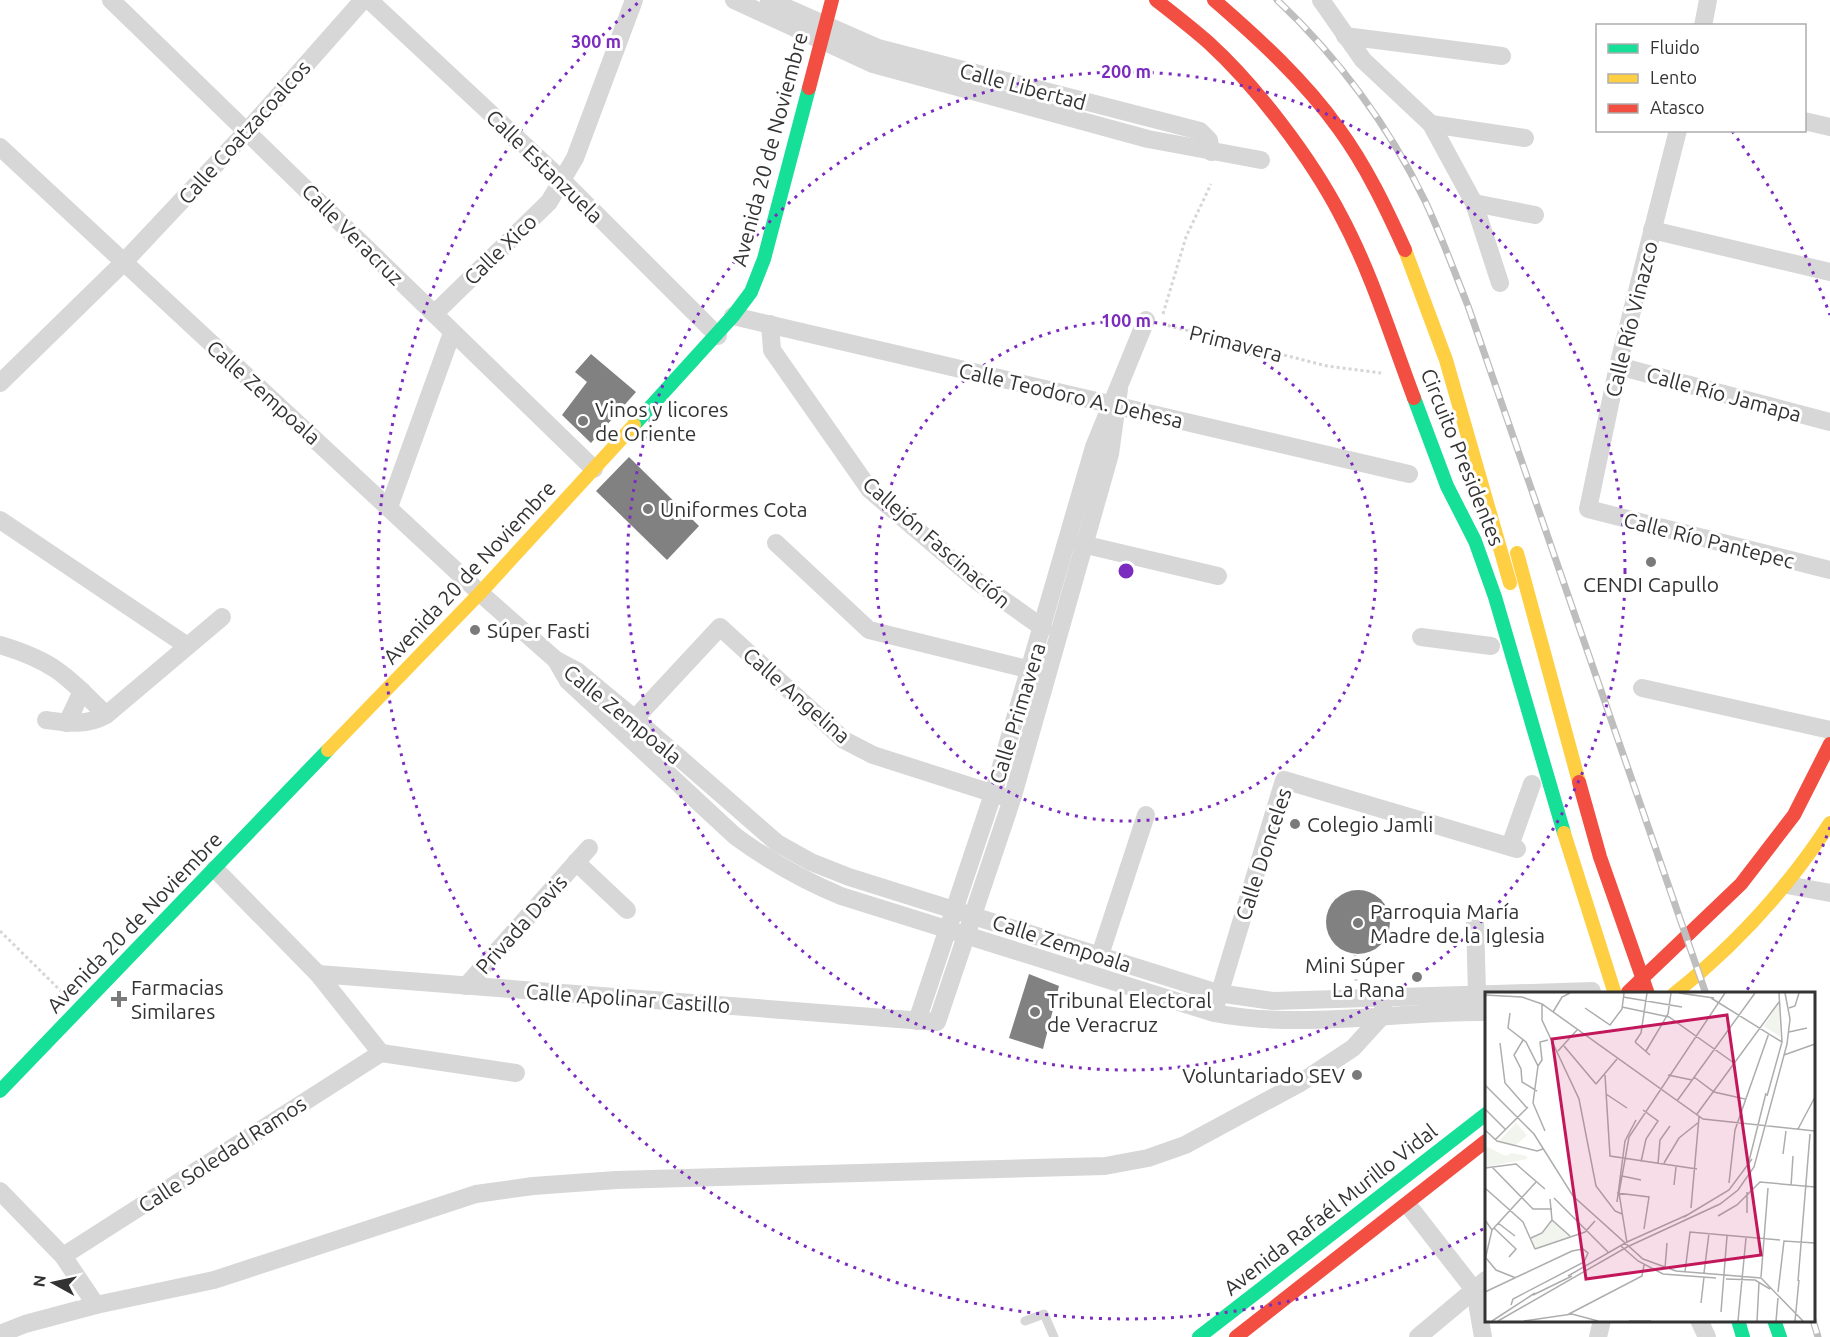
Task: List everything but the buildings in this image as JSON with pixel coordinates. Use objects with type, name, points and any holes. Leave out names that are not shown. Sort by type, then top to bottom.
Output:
[{"type":"main road","name":"Avenida 20 de Noviembre","points":[[0,1091],[480,593],[718,336],[751,292],[764,259],[832,0]]},
{"type":"main road","name":"Circuito Presidentes","points":[[1142,0],[1160,5],[1209,43],[1255,91],[1313,170],[1341,215],[1367,271],[1447,486],[1475,541],[1495,597],[1586,907],[1615,992]]},
{"type":"main road","name":"Circuito Presidentes","points":[[1214,0],[1281,63],[1319,104],[1352,147],[1407,250],[1466,422],[1514,599],[1602,900],[1634,992]]},
{"type":"main road","points":[[1466,422],[1493,474]]},
{"type":"main road","points":[[1447,486],[1461,546]]},
{"type":"main road","points":[[1514,540],[1600,857],[1641,979],[1648,992]]},
{"type":"main road","points":[[1627,992],[1733,892],[1755,867],[1794,815],[1830,744]]},
{"type":"main road","points":[[1531,779],[1538,804]]},
{"type":"main road","points":[[1675,992],[1715,963],[1753,926],[1787,885],[1830,823]]},
{"type":"main road","points":[[1563,877],[1580,880],[1587,878],[1594,873],[1600,857]]},
{"type":"main road","name":"Calle Zempoala","points":[[1591,988],[1617,987],[1641,979]]},
{"type":"main road","name":"Avenida Rafaél Murillo Vidal","points":[[1199,1337],[1485,1115]]},
{"type":"main road","name":"Avenida Rafaél Murillo Vidal","points":[[1236,1337],[1485,1143]]},
{"type":"main road","points":[[1739,1322],[1743,1337]]},
{"type":"main road","points":[[1775,1322],[1780,1337]]},
{"type":"main road","points":[[1789,1322],[1794,1337]]},
{"type":"street","name":"Calle Veracruz","points":[[111,0],[248,130],[452,333],[594,469]]},
{"type":"street","name":"Calle Coatzacoalcos","points":[[0,383],[123,263],[248,130],[363,0]]},
{"type":"street","name":"Calle Estanzuela","points":[[369,0],[563,181],[718,336]]},
{"type":"street","name":"Calle Xico","points":[[434,314],[549,202],[563,181],[575,158],[634,0]]},
{"type":"street","points":[[734,0],[822,33]]},
{"type":"street","points":[[769,0],[822,33]]},
{"type":"street","points":[[1321,0],[1363,60],[1431,124],[1474,203],[1500,283]]},
{"type":"street","points":[[1703,24],[1708,0]]},
{"type":"street","name":"Calle Libertad","points":[[822,33],[876,56],[1148,139],[1262,160]]},
{"type":"street","points":[[1345,36],[1502,56]]},
{"type":"street","points":[[1806,121],[1830,127]]},
{"type":"street","points":[[1431,124],[1525,138]]},
{"type":"street","name":"Calle Río Vinazco","points":[[1588,509],[1618,366],[1678,132]]},
{"type":"street","name":"Calle Zempoala","points":[[0,147],[480,593],[556,660],[577,671],[735,836],[763,857],[802,880],[841,896],[1214,1013],[1246,1019],[1271,1020],[1485,993]]},
{"type":"street","points":[[1474,203],[1535,215]]},
{"type":"street","points":[[1653,230],[1830,272]]},
{"type":"street","name":"Calle Teodoro A. Dehesa","points":[[733,316],[1115,400],[1409,474]]},
{"type":"street","points":[[1115,400],[1153,322]]},
{"type":"street","name":"Callejón Fascinación","points":[[770,324],[772,350],[870,490],[978,582],[1042,628]]},
{"type":"street","points":[[389,507],[452,333]]},
{"type":"street","name":"Calle Río Jamapa","points":[[1618,366],[1830,422]]},
{"type":"street","name":"Calle Primavera","points":[[937,1022],[1012,799],[1110,454],[1115,400]]},
{"type":"street","name":"Calle Primavera","points":[[917,1021],[993,794],[1094,447],[1115,400]]},
{"type":"street","name":"Calle Río Pantepec","points":[[1588,509],[1830,570]]},
{"type":"street","points":[[0,520],[186,645]]},
{"type":"street","points":[[776,543],[869,630],[1047,673]]},
{"type":"street","points":[[1083,544],[1218,576]]},
{"type":"street","points":[[46,720],[67,723],[94,721],[106,715],[186,645],[222,617]]},
{"type":"street","name":"Calle Angelina","points":[[629,724],[720,627],[844,740],[873,755],[1012,799]]},
{"type":"street","points":[[1421,637],[1491,646]]},
{"type":"street","points":[[0,645],[43,660],[63,671],[106,715]]},
{"type":"street","points":[[1642,688],[1830,730]]},
{"type":"street","points":[[67,723],[82,691]]},
{"type":"street","name":"Calle Zempoala","points":[[629,724],[777,843],[811,862],[849,877],[1218,993],[1273,1001],[1357,998],[1383,1005],[1485,1012]]},
{"type":"street","name":"Calle Donceles","points":[[1214,1013],[1218,993],[1284,780],[1514,848],[1531,779]]},
{"type":"street","points":[[1100,955],[1146,815]]},
{"type":"street","name":"Privada Davis","points":[[466,986],[589,848]]},
{"type":"street","name":"Privada Davis","points":[[576,862],[627,910]]},
{"type":"street","points":[[215,868],[318,974],[381,1053],[516,1073]]},
{"type":"street","points":[[1787,885],[1830,894]]},
{"type":"street","points":[[1475,918],[1477,993]]},
{"type":"street","name":"Calle Apolinar Castillo","points":[[318,974],[937,1022]]},
{"type":"street","name":"Calle Zempoala","points":[[1500,992],[1591,988]]},
{"type":"street","points":[[0,1334],[25,1324],[96,1305],[214,1280],[476,1194],[533,1186],[616,1180],[1105,1166],[1148,1158],[1185,1145],[1300,1083],[1353,1048],[1383,1005]]},
{"type":"street","name":"Calle Soledad Ramos","points":[[63,1256],[381,1053]]},
{"type":"street","points":[[0,1191],[63,1256],[96,1305]]},
{"type":"street","points":[[1408,1205],[1481,1286],[1483,1337]]},
{"type":"street","points":[[1418,1337],[1481,1286]]},
{"type":"street","points":[[1598,1337],[1602,1322]]},
{"type":"street","points":[[1700,1322],[1707,1337]]},
{"type":"lane","points":[[1025,1321],[1044,1314],[1054,1337]]},
{"type":"path","points":[[1153,322],[1186,237],[1211,184]]},
{"type":"path","name":"Primavera","points":[[1153,322],[1327,366],[1406,376]]},
{"type":"path","points":[[0,931],[79,1008]]},
{"type":"path","points":[[1355,955],[1357,998]]},
{"type":"railway","points":[[1277,0],[1320,44],[1360,93],[1395,146],[1425,201],[1468,306],[1705,992]]},
{"type":"railway","points":[[1814,1322],[1818,1337]]},
{"type":"traffic: fast","points":[[634,425],[733,316],[751,292],[764,259],[809,88]]},
{"type":"traffic: fast","points":[[1414,398],[1447,486],[1475,541],[1495,597],[1564,833]]},
{"type":"traffic: fast","points":[[0,1091],[328,750]]},
{"type":"traffic: fast","points":[[1199,1337],[1485,1115]]},
{"type":"traffic: fast","points":[[1739,1322],[1743,1337]]},
{"type":"traffic: fast","points":[[1775,1322],[1780,1337]]},
{"type":"traffic: slow","points":[[1405,250],[1446,360],[1510,583]]},
{"type":"traffic: slow","points":[[328,750],[480,593],[634,425]]},
{"type":"traffic: slow","points":[[1517,553],[1579,782]]},
{"type":"traffic: slow","points":[[1676,992],[1718,956],[1759,915],[1796,871],[1830,823]]},
{"type":"traffic: slow","points":[[1564,833],[1614,992]]},
{"type":"traffic: jam","points":[[809,88],[832,0]]},
{"type":"traffic: jam","points":[[1156,0],[1190,26],[1246,80],[1299,147],[1329,194],[1352,238],[1414,398]]},
{"type":"traffic: jam","points":[[1214,0],[1280,61],[1325,111],[1367,172],[1405,250]]},
{"type":"traffic: jam","points":[[1628,992],[1741,884],[1794,815],[1830,744]]},
{"type":"traffic: jam","points":[[1579,782],[1600,857],[1647,992]]},
{"type":"traffic: jam","points":[[1236,1337],[1485,1142]]},
{"type":"place","name":"Vinos y licores de Oriente","points":[[583,421]]},
{"type":"place","name":"Uniformes Cota","points":[[648,509]]},
{"type":"place","name":"CENDI Capullo","points":[[1651,562]]},
{"type":"place","name":"Súper Fasti","points":[[475,630]]},
{"type":"place","name":"Colegio Jamli","points":[[1295,824]]},
{"type":"place","name":"Parroquia María Madre de la Iglesia","points":[[1358,923]]},
{"type":"place","name":"Mini Súper La Rana","points":[[1417,977]]},
{"type":"place","name":"Farmacias Similares","points":[[119,999]]},
{"type":"place","name":"Tribunal Electoral de Veracruz","points":[[1035,1012]]},
{"type":"place","name":"Voluntariado SEV","points":[[1357,1075]]}]
